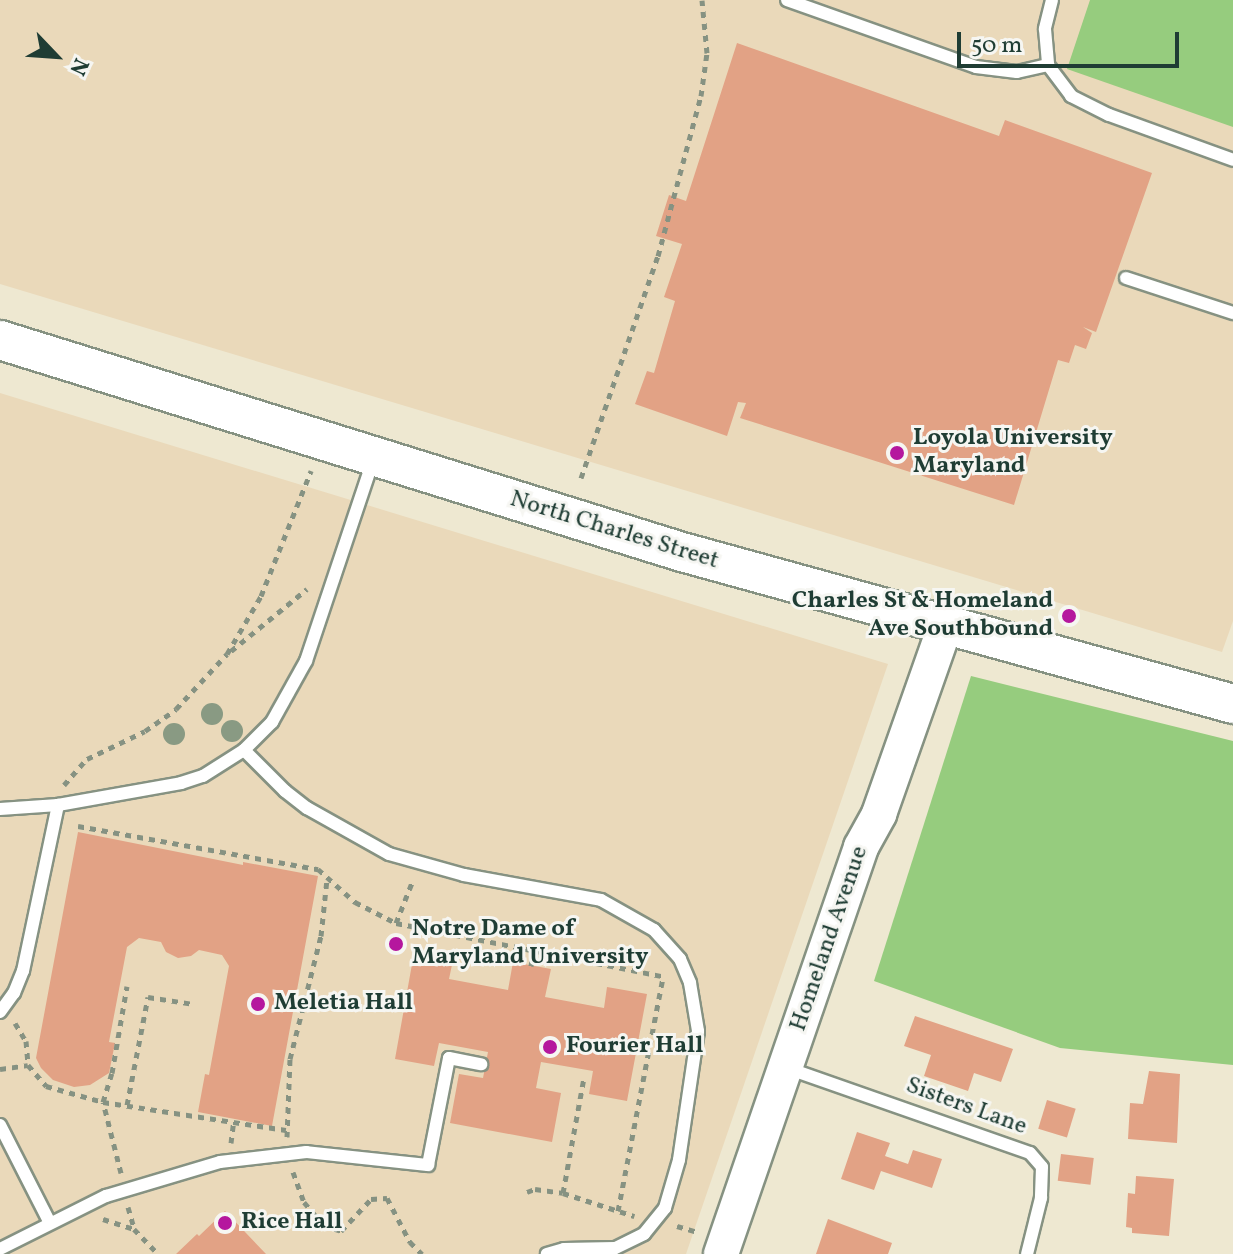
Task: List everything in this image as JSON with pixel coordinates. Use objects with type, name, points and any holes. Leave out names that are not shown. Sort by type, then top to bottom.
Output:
[{"type":"main road","name":"North Charles Street","points":[[0,340],[374,457],[945,627],[1233,704]]},
{"type":"street","name":"Homeland Avenue","points":[[709,1243],[786,1068],[861,847],[879,814],[945,627]]},
{"type":"lane","points":[[787,0],[976,67],[1017,72],[1048,65]]},
{"type":"lane","points":[[1052,0],[1045,29],[1048,65],[1059,83],[1088,106],[1233,160]]},
{"type":"lane","points":[[1126,278],[1233,313]]},
{"type":"lane","points":[[0,809],[58,805],[181,783],[203,776],[244,750],[272,722],[306,661],[374,457]]},
{"type":"lane","points":[[244,750],[307,808],[360,840],[420,864],[601,900],[654,930],[680,959],[690,983],[698,1031],[679,1160],[665,1208],[644,1234],[615,1248],[564,1249],[547,1254]]},
{"type":"lane","points":[[0,1012],[14,993],[23,971],[58,805]]},
{"type":"lane","points":[[0,1249],[88,1203],[180,1172],[260,1156],[345,1153],[428,1165],[449,1058],[481,1064]]},
{"type":"lane","name":"Sisters Lane","points":[[786,1068],[1030,1153],[1042,1167],[1041,1198],[1027,1254]]},
{"type":"lane","points":[[0,1125],[49,1221]]},
{"type":"path","points":[[581,478],[658,256],[701,96],[707,53],[702,0]]},
{"type":"path","points":[[227,654],[261,596],[311,471]]},
{"type":"path","points":[[58,805],[64,784],[87,759],[145,731],[176,709],[227,654],[316,582],[332,585]]},
{"type":"path","points":[[78,826],[318,869],[355,902],[396,923],[690,983]]},
{"type":"path","points":[[396,923],[420,864]]},
{"type":"path","points":[[287,1142],[290,1059],[321,936],[327,878]]},
{"type":"path","points":[[531,966],[533,953]]},
{"type":"path","points":[[618,1211],[663,976]]},
{"type":"path","points":[[122,1174],[103,1102],[127,986]]},
{"type":"path","points":[[127,1105],[148,997],[194,1004]]},
{"type":"path","points":[[14,1022],[26,1041],[28,1065],[46,1086],[57,1091],[103,1102],[286,1130]]},
{"type":"path","points":[[0,1069],[28,1065]]},
{"type":"path","points":[[563,1193],[584,1077]]},
{"type":"path","points":[[230,1145],[234,1120]]},
{"type":"path","points":[[291,1164],[304,1202],[323,1225],[341,1231],[371,1199],[387,1198],[410,1242],[422,1254]]},
{"type":"path","points":[[527,1192],[535,1189],[563,1193],[641,1218]]},
{"type":"path","points":[[126,1200],[134,1229],[158,1254]]},
{"type":"path","points":[[88,1203],[93,1216],[134,1229]]},
{"type":"path","points":[[672,1225],[709,1243]]},
{"type":"shaded area","name":"Loyola University Maryland","points":[[0,0],[1233,0],[1233,621],[1222,652],[0,284]]},
{"type":"shaded area","name":"Notre Dame of Maryland University","points":[[0,393],[888,664],[686,1254],[0,1254]]},
{"type":"green space","points":[[1090,0],[1233,0],[1233,127],[1067,69]]},
{"type":"green space","points":[[971,676],[1233,741],[1233,1065],[1060,1048],[874,981]]},
{"type":"building","points":[[737,43],[999,136],[1005,120],[1152,173],[1096,332],[1083,327],[1092,333],[1086,349],[1075,345],[1069,363],[1058,360],[1014,505],[740,418],[746,403],[738,402],[727,436],[635,404],[647,371],[654,373],[675,301],[664,297],[682,244],[656,236],[669,195],[686,201]]},
{"type":"building","name":"Meletia Hall","points":[[78,832],[243,865],[243,862],[318,876],[272,1126],[198,1112],[205,1074],[209,1075],[229,966],[222,955],[199,950],[191,956],[178,958],[166,952],[161,942],[139,938],[127,947],[109,1042],[115,1043],[109,1073],[90,1085],[74,1087],[53,1080],[41,1068],[36,1058]]},
{"type":"building","name":"Fourier Hall","points":[[414,953],[453,960],[449,979],[508,990],[513,962],[551,969],[545,997],[604,1008],[607,987],[647,994],[627,1101],[589,1094],[593,1071],[541,1062],[536,1088],[561,1093],[552,1142],[450,1123],[459,1074],[483,1078],[488,1052],[439,1043],[434,1066],[395,1059]]},
{"type":"building","points":[[915,1016],[1013,1049],[1001,1082],[974,1073],[968,1091],[924,1076],[931,1055],[904,1046]]},
{"type":"building","points":[[1149,1071],[1180,1074],[1177,1143],[1128,1139],[1130,1103],[1143,1104]]},
{"type":"building","points":[[1047,1100],[1076,1109],[1067,1137],[1038,1129]]},
{"type":"building","points":[[857,1132],[890,1143],[885,1156],[908,1164],[913,1150],[942,1159],[932,1188],[881,1171],[874,1190],[841,1179]]},
{"type":"building","points":[[1061,1154],[1094,1158],[1090,1185],[1058,1181]]},
{"type":"building","points":[[1136,1176],[1174,1179],[1169,1236],[1132,1233],[1132,1228],[1126,1227],[1128,1193],[1135,1194]]},
{"type":"building","name":"Rice Hall","points":[[225,1211],[266,1254],[176,1254],[197,1234],[199,1236]]},
{"type":"building","points":[[828,1219],[892,1243],[888,1254],[816,1254]]},
{"type":"place","name":"Loyola University Maryland","points":[[897,453]]},
{"type":"place","name":"Charles St & Homeland Ave Southbound","points":[[1069,616]]},
{"type":"place","name":"Notre Dame of Maryland University","points":[[396,944]]},
{"type":"place","name":"Meletia Hall","points":[[258,1004]]},
{"type":"place","name":"Fourier Hall","points":[[550,1047]]},
{"type":"place","name":"Rice Hall","points":[[225,1223]]}]
